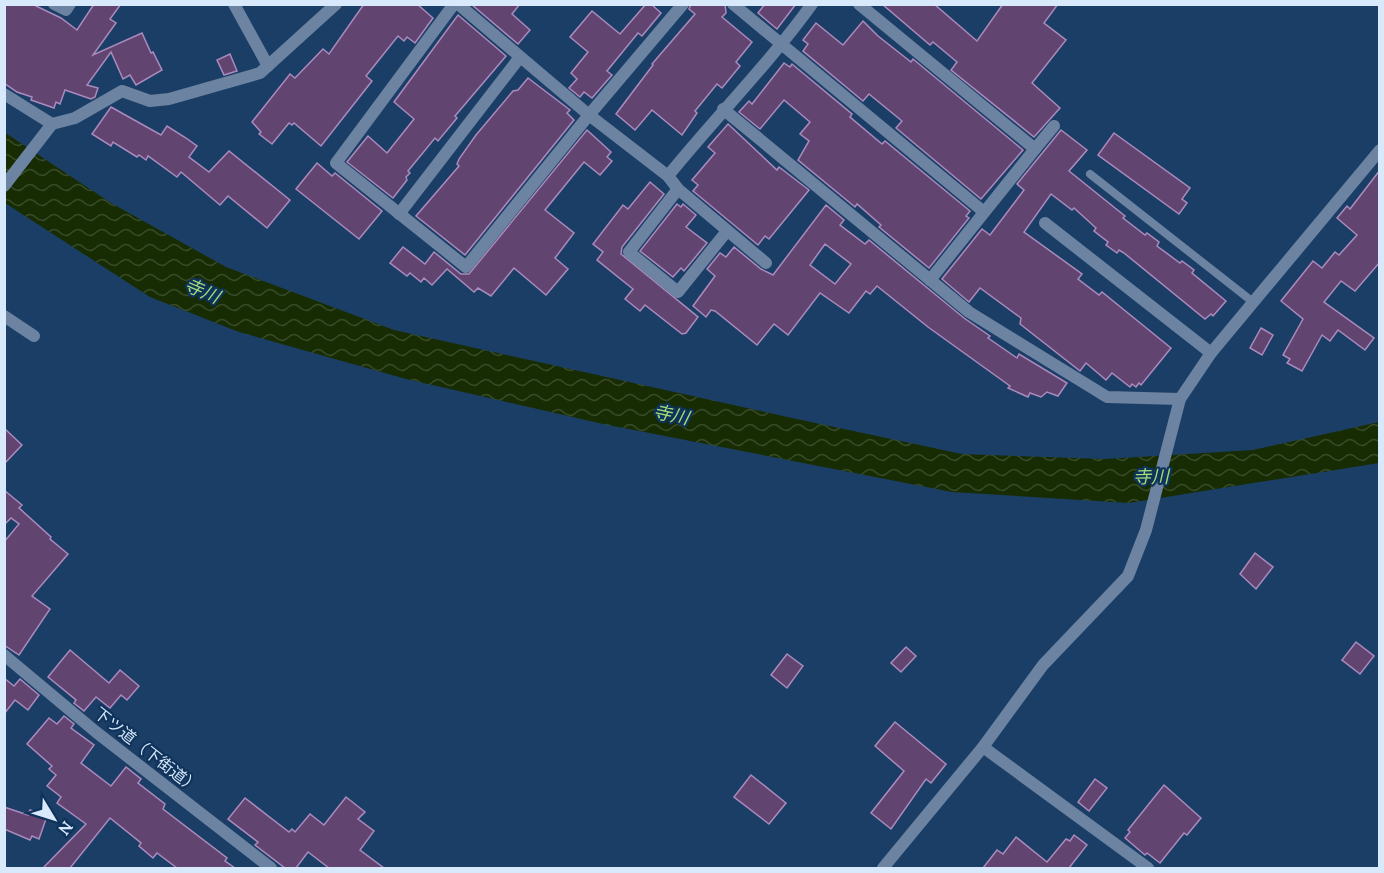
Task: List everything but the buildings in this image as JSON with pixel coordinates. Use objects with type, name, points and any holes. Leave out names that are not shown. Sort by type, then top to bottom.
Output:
[{"type":"street","points":[[54,4],[66,10],[69,4]]},
{"type":"street","points":[[234,4],[268,66]]},
{"type":"street","points":[[4,186],[52,124],[75,118],[122,91],[150,101],[169,99],[260,73],[336,4]]},
{"type":"street","points":[[683,4],[589,115],[466,267],[336,163],[456,4],[589,115],[668,176],[678,189],[766,263]]},
{"type":"street","points":[[733,4],[984,212]]},
{"type":"street","points":[[668,176],[723,109],[783,45],[812,4]]},
{"type":"street","points":[[859,4],[1035,149]]},
{"type":"street","points":[[399,214],[520,57]]},
{"type":"street","points":[[4,94],[52,124]]},
{"type":"street","points":[[723,109],[969,312],[1107,398],[1180,399]]},
{"type":"street","points":[[930,280],[1054,126]]},
{"type":"street","points":[[882,868],[983,747],[1043,665],[1128,576],[1146,530],[1180,399],[1211,352],[1380,150]]},
{"type":"street","points":[[678,189],[629,252],[678,292],[727,231]]},
{"type":"street","points":[[1045,222],[1211,352]]},
{"type":"street","points":[[4,316],[34,336]]},
{"type":"street","name":"下ツ道（下街道）","points":[[4,655],[96,732],[271,868]]},
{"type":"street","points":[[983,747],[1148,868]]},
{"type":"lane","points":[[1090,174],[1253,302]]},
{"type":"water","name":"寺川","points":[[4,132],[111,203],[226,267],[394,330],[962,454],[1105,459],[1253,450],[1379,422],[1379,463],[1129,503],[952,492],[603,424],[406,379],[239,332],[150,297],[5,203]]}]
